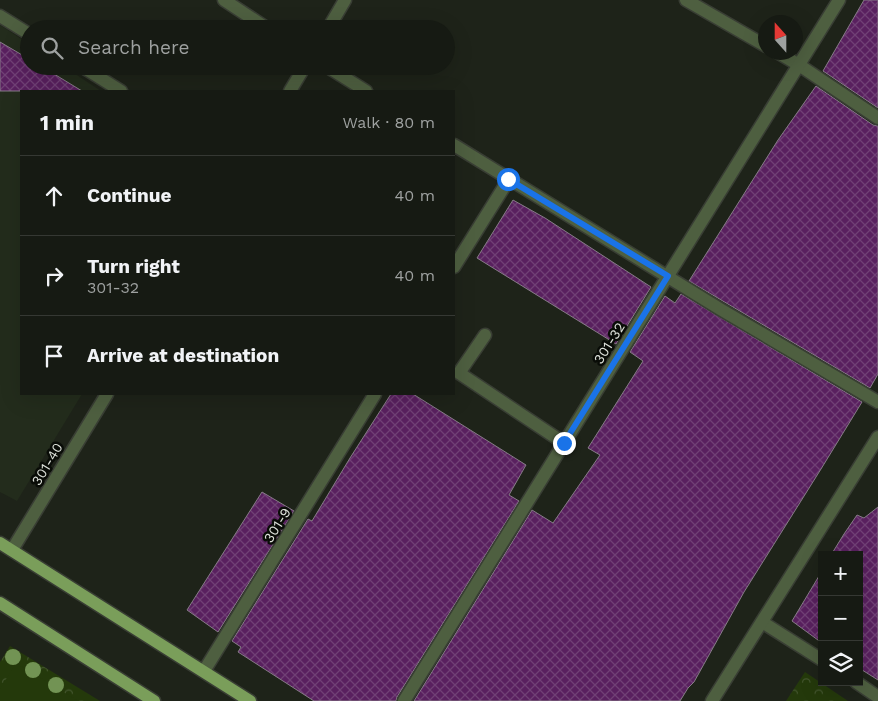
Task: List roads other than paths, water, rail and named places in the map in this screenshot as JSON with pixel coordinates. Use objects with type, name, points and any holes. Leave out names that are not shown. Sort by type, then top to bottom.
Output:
[{"type":"main road","points":[[0,543],[250,701]]},
{"type":"main road","points":[[0,603],[154,701]]},
{"type":"street","points":[[224,0],[254,20]]},
{"type":"street","points":[[333,20],[345,0]]},
{"type":"street","points":[[686,0],[758,41]]},
{"type":"street","name":"301-32","points":[[404,701],[840,0]]},
{"type":"street","points":[[0,16],[20,28]]},
{"type":"street","points":[[791,60],[878,118]]},
{"type":"street","points":[[95,75],[119,90]]},
{"type":"street","points":[[291,90],[300,75]]},
{"type":"street","points":[[340,75],[364,90]]},
{"type":"street","points":[[455,146],[720,309],[878,402]]},
{"type":"street","points":[[455,265],[508,179]]},
{"type":"street","points":[[485,335],[459,373],[564,443]]},
{"type":"street","name":"301-40","points":[[12,550],[106,395]]},
{"type":"street","name":"301-9","points":[[204,671],[374,395]]},
{"type":"street","points":[[712,701],[878,437]]},
{"type":"street","points":[[762,622],[818,657]]},
{"type":"street","points":[[862,686],[878,697]]}]
